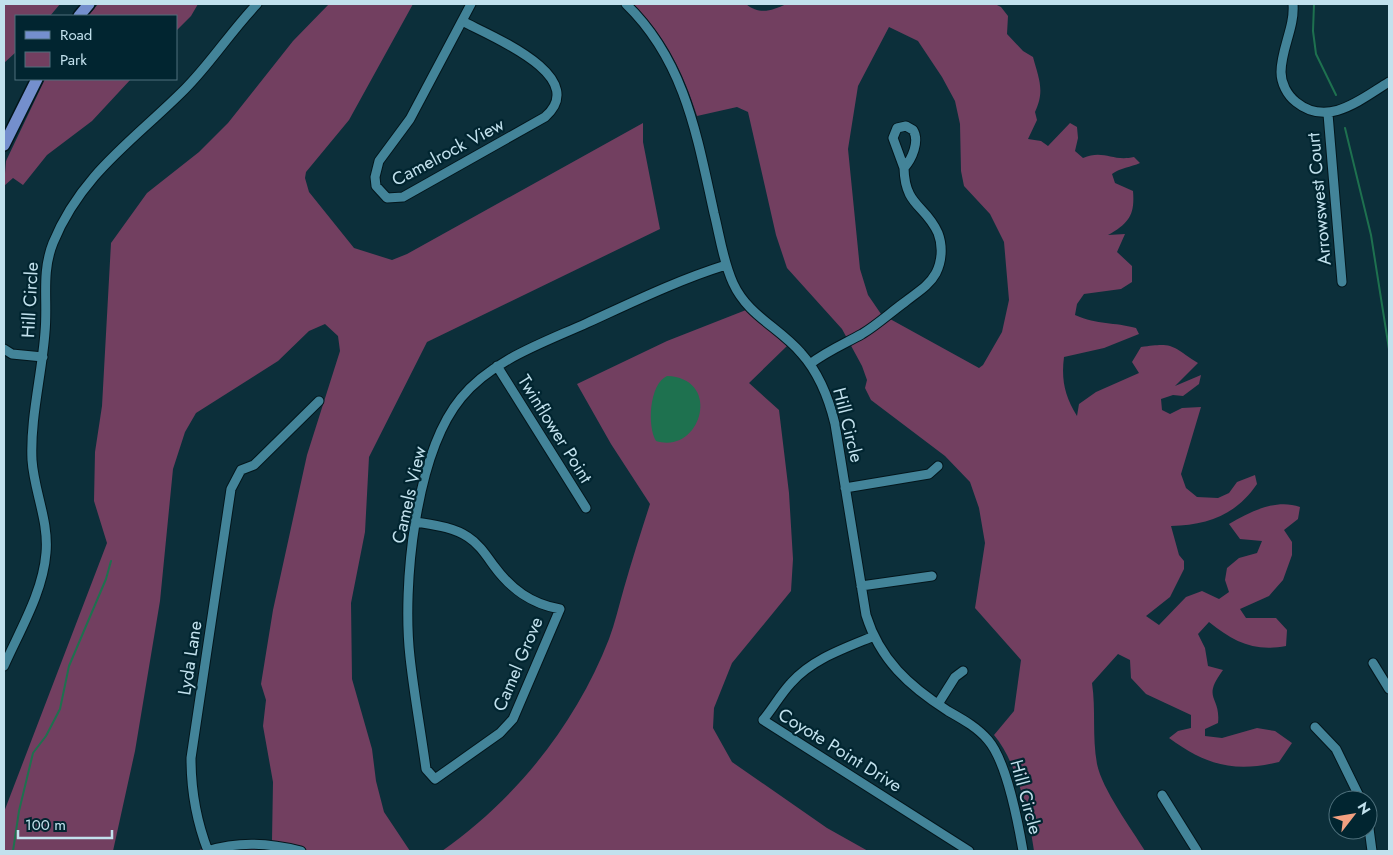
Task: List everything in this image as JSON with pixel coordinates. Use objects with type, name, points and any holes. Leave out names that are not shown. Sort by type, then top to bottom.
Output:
[{"type":"main road","points":[[80,15],[89,4]]},
{"type":"main road","points":[[4,144],[36,80]]},
{"type":"street","name":"Hill Circle","points":[[4,666],[35,596],[46,555],[46,534],[32,461],[46,318],[44,283],[48,258],[57,234],[78,195],[110,157],[192,81],[258,4]]},
{"type":"street","name":"Camelrock View","points":[[462,21],[543,67],[555,84],[557,95],[554,105],[546,117],[403,197],[388,198],[376,186],[375,177],[379,161],[410,119],[471,4]]},
{"type":"street","name":"Hill Circle","points":[[626,4],[644,22],[663,48],[685,93],[696,132],[726,265],[738,292],[752,312],[792,344],[810,364],[823,388],[832,411],[866,615],[874,636],[885,657],[898,673],[938,704],[982,733],[996,752],[1004,771],[1021,851]]},
{"type":"street","points":[[1293,4],[1281,67],[1282,79],[1287,93],[1296,103],[1316,113],[1328,114],[1343,109],[1389,82]]},
{"type":"street","name":"Arrowswest Court","points":[[1328,114],[1342,282]]},
{"type":"street","points":[[810,364],[834,347],[863,333],[921,290],[936,273],[941,258],[941,242],[934,225],[909,197],[905,183],[904,168]]},
{"type":"street","name":"Camels View","points":[[435,779],[426,769],[410,656],[408,603],[416,522],[426,475],[447,420],[470,389],[497,366],[684,278],[726,265]]},
{"type":"street","points":[[6,353],[43,357]]},
{"type":"street","name":"Twinflower Point","points":[[497,366],[586,508]]},
{"type":"street","name":"Lyda Lane","points":[[208,851],[194,807],[191,758],[231,490],[241,470],[254,465],[319,401]]},
{"type":"street","points":[[845,488],[928,474],[938,466]]},
{"type":"street","name":"Camel Grove","points":[[416,522],[446,527],[463,534],[477,544],[511,587],[539,604],[560,609],[514,719],[500,733],[435,779]]},
{"type":"street","points":[[861,586],[932,576]]},
{"type":"street","name":"Coyote Point Drive","points":[[874,636],[827,656],[807,668],[791,683],[763,720],[969,851]]},
{"type":"street","points":[[1373,663],[1389,689]]},
{"type":"street","points":[[938,704],[955,677],[963,671]]},
{"type":"street","points":[[1315,727],[1336,749],[1356,790]]},
{"type":"street","points":[[1162,795],[1197,851]]},
{"type":"street","points":[[208,851],[230,845],[260,844],[301,851]]},
{"type":"green space","points":[[4,4],[60,4],[51,15],[15,15],[15,53],[4,63]]},
{"type":"green space","points":[[98,4],[198,4],[191,16],[178,29],[178,15],[89,15]]},
{"type":"green space","points":[[329,4],[413,4],[349,120],[306,172],[305,178],[309,192],[354,248],[392,260],[407,254],[643,123],[643,142],[660,229],[427,342],[369,457],[365,532],[351,603],[352,679],[372,749],[376,781],[384,812],[410,851],[197,851],[225,842],[272,840],[273,782],[263,726],[266,700],[261,684],[273,610],[307,455],[340,351],[338,336],[325,324],[309,331],[278,361],[196,413],[185,432],[173,469],[160,601],[135,751],[113,851],[4,851],[4,812],[107,543],[94,501],[95,452],[102,406],[111,243],[147,193],[199,152],[228,123],[293,41]]},
{"type":"green space","points":[[633,4],[746,4],[756,10],[766,11],[786,4],[995,4],[1001,7],[1008,16],[1007,34],[1023,51],[1033,57],[1039,79],[1040,98],[1035,112],[1037,120],[1028,139],[1041,141],[1048,146],[1070,123],[1077,127],[1078,138],[1075,151],[1083,158],[1097,155],[1120,158],[1134,157],[1140,163],[1118,170],[1112,174],[1115,183],[1133,191],[1133,206],[1129,218],[1108,235],[1125,234],[1117,252],[1132,266],[1132,282],[1121,289],[1084,294],[1077,304],[1075,315],[1099,322],[1136,328],[1139,334],[1104,348],[1064,357],[1063,373],[1065,388],[1069,402],[1077,416],[1079,404],[1096,392],[1139,373],[1132,362],[1141,347],[1167,345],[1177,349],[1198,363],[1175,386],[1201,375],[1199,384],[1183,396],[1173,395],[1161,399],[1162,410],[1170,414],[1182,408],[1201,407],[1181,474],[1186,488],[1197,497],[1218,498],[1229,493],[1237,482],[1255,475],[1257,484],[1240,504],[1230,511],[1209,520],[1171,526],[1179,555],[1184,561],[1184,569],[1170,597],[1146,616],[1159,625],[1186,597],[1202,591],[1219,599],[1229,592],[1225,580],[1227,568],[1239,558],[1257,553],[1262,541],[1240,539],[1229,524],[1254,511],[1273,505],[1282,504],[1300,507],[1298,519],[1284,530],[1292,542],[1292,555],[1283,580],[1269,596],[1240,609],[1246,618],[1276,618],[1287,630],[1286,646],[1264,648],[1245,644],[1227,635],[1209,622],[1198,634],[1205,648],[1208,666],[1223,670],[1213,687],[1218,723],[1205,729],[1205,736],[1222,738],[1257,728],[1275,731],[1292,743],[1279,762],[1248,767],[1221,764],[1195,755],[1169,738],[1178,731],[1191,728],[1191,715],[1146,694],[1131,678],[1130,660],[1118,654],[1092,683],[1097,764],[1105,785],[1145,851],[1034,851],[1021,790],[1009,760],[994,735],[1014,711],[1021,660],[975,608],[985,543],[979,508],[970,482],[945,456],[871,400],[865,388],[867,380],[862,366],[842,329],[787,268],[776,235],[748,112],[737,107],[697,116],[686,85],[672,56],[655,29]],"holes":[[[889,27],[918,41],[942,77],[955,101],[960,124],[961,171],[964,186],[990,214],[1004,242],[1009,300],[1002,332],[983,365],[979,368],[881,314],[868,295],[860,269],[848,149],[858,86]]]},
{"type":"green space","points":[[45,80],[130,80],[92,121],[47,155],[23,185],[13,178],[4,186],[6,161]]},
{"type":"green space","points":[[746,310],[787,346],[749,383],[779,410],[789,493],[793,559],[791,591],[732,663],[714,708],[713,728],[732,762],[827,828],[868,851],[442,851],[495,808],[519,783],[561,730],[579,701],[609,639],[650,504],[611,444],[577,384],[667,341]]},
{"type":"shaded area","points":[[667,376],[684,380],[695,389],[700,401],[699,414],[694,427],[685,437],[672,442],[656,441],[651,426],[653,396],[656,388]]},
{"type":"waterway","points":[[1314,4],[1313,31],[1316,54],[1336,95]]},
{"type":"waterway","points":[[1345,128],[1371,235],[1389,349]]},
{"type":"waterway","points":[[13,851],[19,811],[33,753],[46,736],[60,709],[69,666],[106,579],[111,561]]}]
